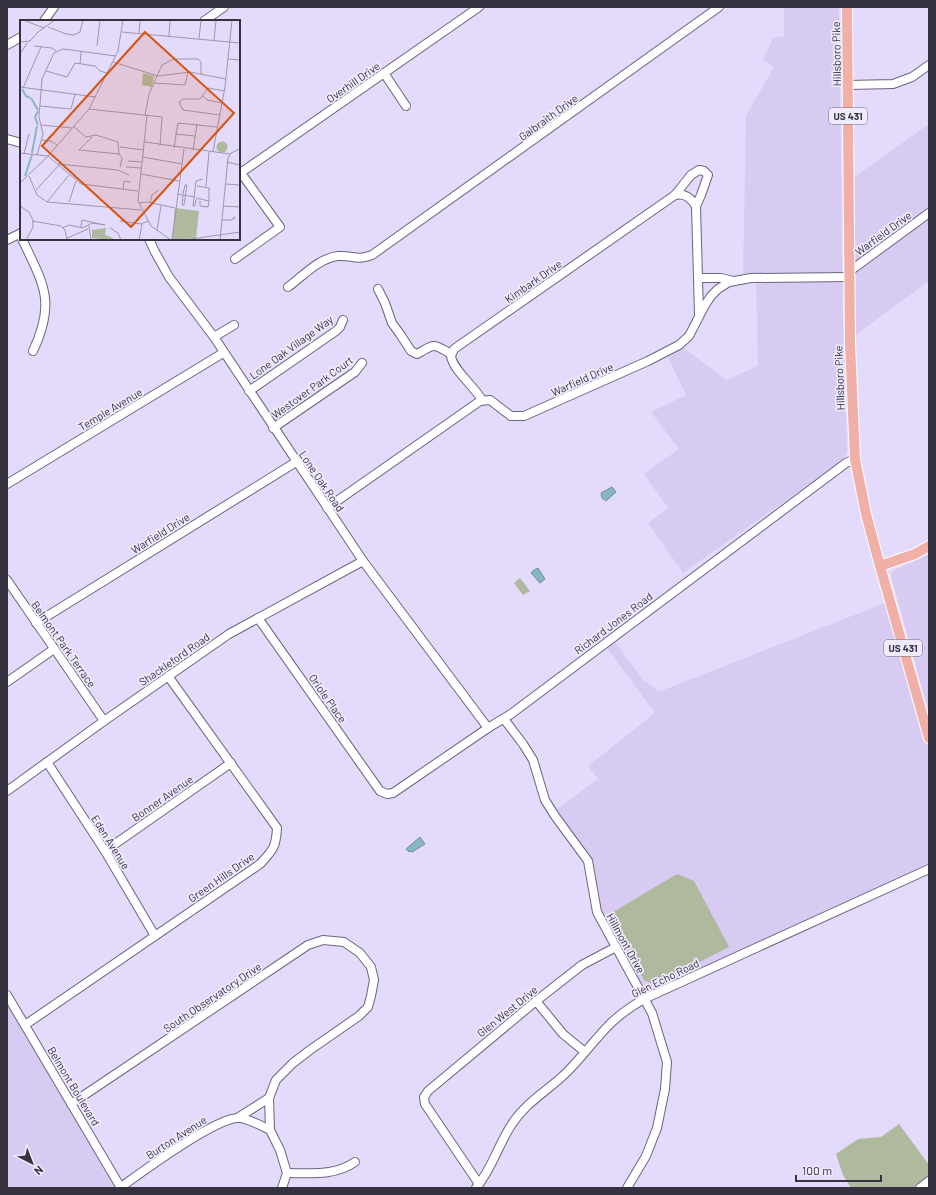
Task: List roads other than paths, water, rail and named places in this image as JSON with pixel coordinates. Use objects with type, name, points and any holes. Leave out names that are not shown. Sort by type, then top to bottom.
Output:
[{"type":"main road","name":"Hillsboro Pike","points":[[847,7],[850,351],[855,459],[866,514],[929,738]]},
{"type":"main road","points":[[880,566],[915,554],[929,546]]},
{"type":"street","points":[[45,20],[54,7]]},
{"type":"street","points":[[205,20],[224,7]]},
{"type":"street","name":"Overhill Drive","points":[[240,174],[479,7]]},
{"type":"street","name":"Galbraith Drive","points":[[288,287],[320,262],[330,257],[340,256],[362,259],[372,255],[719,7]]},
{"type":"street","points":[[7,45],[20,38]]},
{"type":"street","points":[[848,85],[893,84],[912,77],[929,65]]},
{"type":"street","points":[[384,73],[406,106]]},
{"type":"street","points":[[7,139],[20,143]]},
{"type":"street","name":"Kimbark Drive","points":[[451,354],[454,349],[462,343],[675,195],[694,173],[699,170],[707,173],[707,178],[696,206],[699,317]]},
{"type":"street","points":[[235,259],[280,227],[240,174]]},
{"type":"street","points":[[675,195],[680,194],[687,197],[696,206]]},
{"type":"street","name":"Warfield Drive","points":[[482,400],[493,401],[507,414],[514,417],[527,415],[674,348],[690,336],[711,296],[721,287],[733,281],[751,278],[850,274],[929,213]]},
{"type":"street","points":[[7,240],[20,236]]},
{"type":"street","points":[[23,240],[41,279],[45,294],[46,313],[44,323],[33,351]]},
{"type":"street","name":"Lone Oak Road","points":[[149,240],[156,255],[169,277],[214,337],[223,353],[363,562],[488,728]]},
{"type":"street","points":[[699,278],[721,278],[733,281]]},
{"type":"street","points":[[327,508],[482,400],[473,386],[455,367],[451,354],[435,345],[430,346],[419,354],[411,351],[392,323],[378,289]]},
{"type":"street","name":"Lone Oak Village Way","points":[[249,391],[336,331],[340,327],[343,320]]},
{"type":"street","points":[[214,337],[234,325]]},
{"type":"street","name":"Temple Avenue","points":[[7,484],[223,353]]},
{"type":"street","name":"Westover Park Court","points":[[273,428],[355,372],[362,363]]},
{"type":"street","name":"Richard Jones Road","points":[[380,791],[387,794],[393,793],[488,728],[504,719],[846,463],[855,459]]},
{"type":"street","name":"Warfield Drive","points":[[36,623],[296,462]]},
{"type":"street","name":"Shackleford Road","points":[[7,791],[229,634],[363,562]]},
{"type":"street","name":"Belmont Park Terrace","points":[[7,580],[104,721]]},
{"type":"street","name":"Oriole Place","points":[[258,618],[380,791]]},
{"type":"street","points":[[7,682],[54,649]]},
{"type":"street","name":"Green Hills Drive","points":[[25,1025],[260,864],[269,855],[276,842],[277,828],[168,676]]},
{"type":"street","name":"Hillmont Drive","points":[[504,719],[523,744],[532,760],[545,800],[588,861],[597,912],[652,1013],[668,1062],[665,1089],[657,1128],[646,1156],[627,1188]]},
{"type":"street","name":"Eden Avenue","points":[[47,762],[105,852],[155,936]]},
{"type":"street","name":"Bonner Avenue","points":[[105,852],[231,763]]},
{"type":"street","name":"Glen Echo Road","points":[[478,1186],[487,1173],[507,1133],[517,1117],[528,1104],[567,1072],[610,1024],[628,1009],[644,999],[929,869]]},
{"type":"street","name":"South Observatory Drive","points":[[71,1104],[308,945],[323,940],[344,942],[360,954],[371,967],[374,980],[368,1007],[359,1016],[293,1063],[276,1080],[269,1098]]},
{"type":"street","name":"Glen West Drive","points":[[478,1186],[424,1104],[424,1097],[428,1091],[536,1001],[582,965],[616,947]]},
{"type":"street","name":"Belmont Boulevard","points":[[7,995],[121,1188]]},
{"type":"street","points":[[536,1001],[563,1034],[585,1052]]},
{"type":"street","points":[[269,1098],[270,1130],[280,1150],[287,1173],[282,1188]]},
{"type":"street","name":"Burton Avenue","points":[[121,1188],[204,1131],[223,1121],[239,1117],[269,1098]]},
{"type":"street","points":[[239,1117],[270,1130]]},
{"type":"street","points":[[287,1173],[324,1173],[355,1162]]},
{"type":"street","points":[[920,1188],[929,1181]]}]
